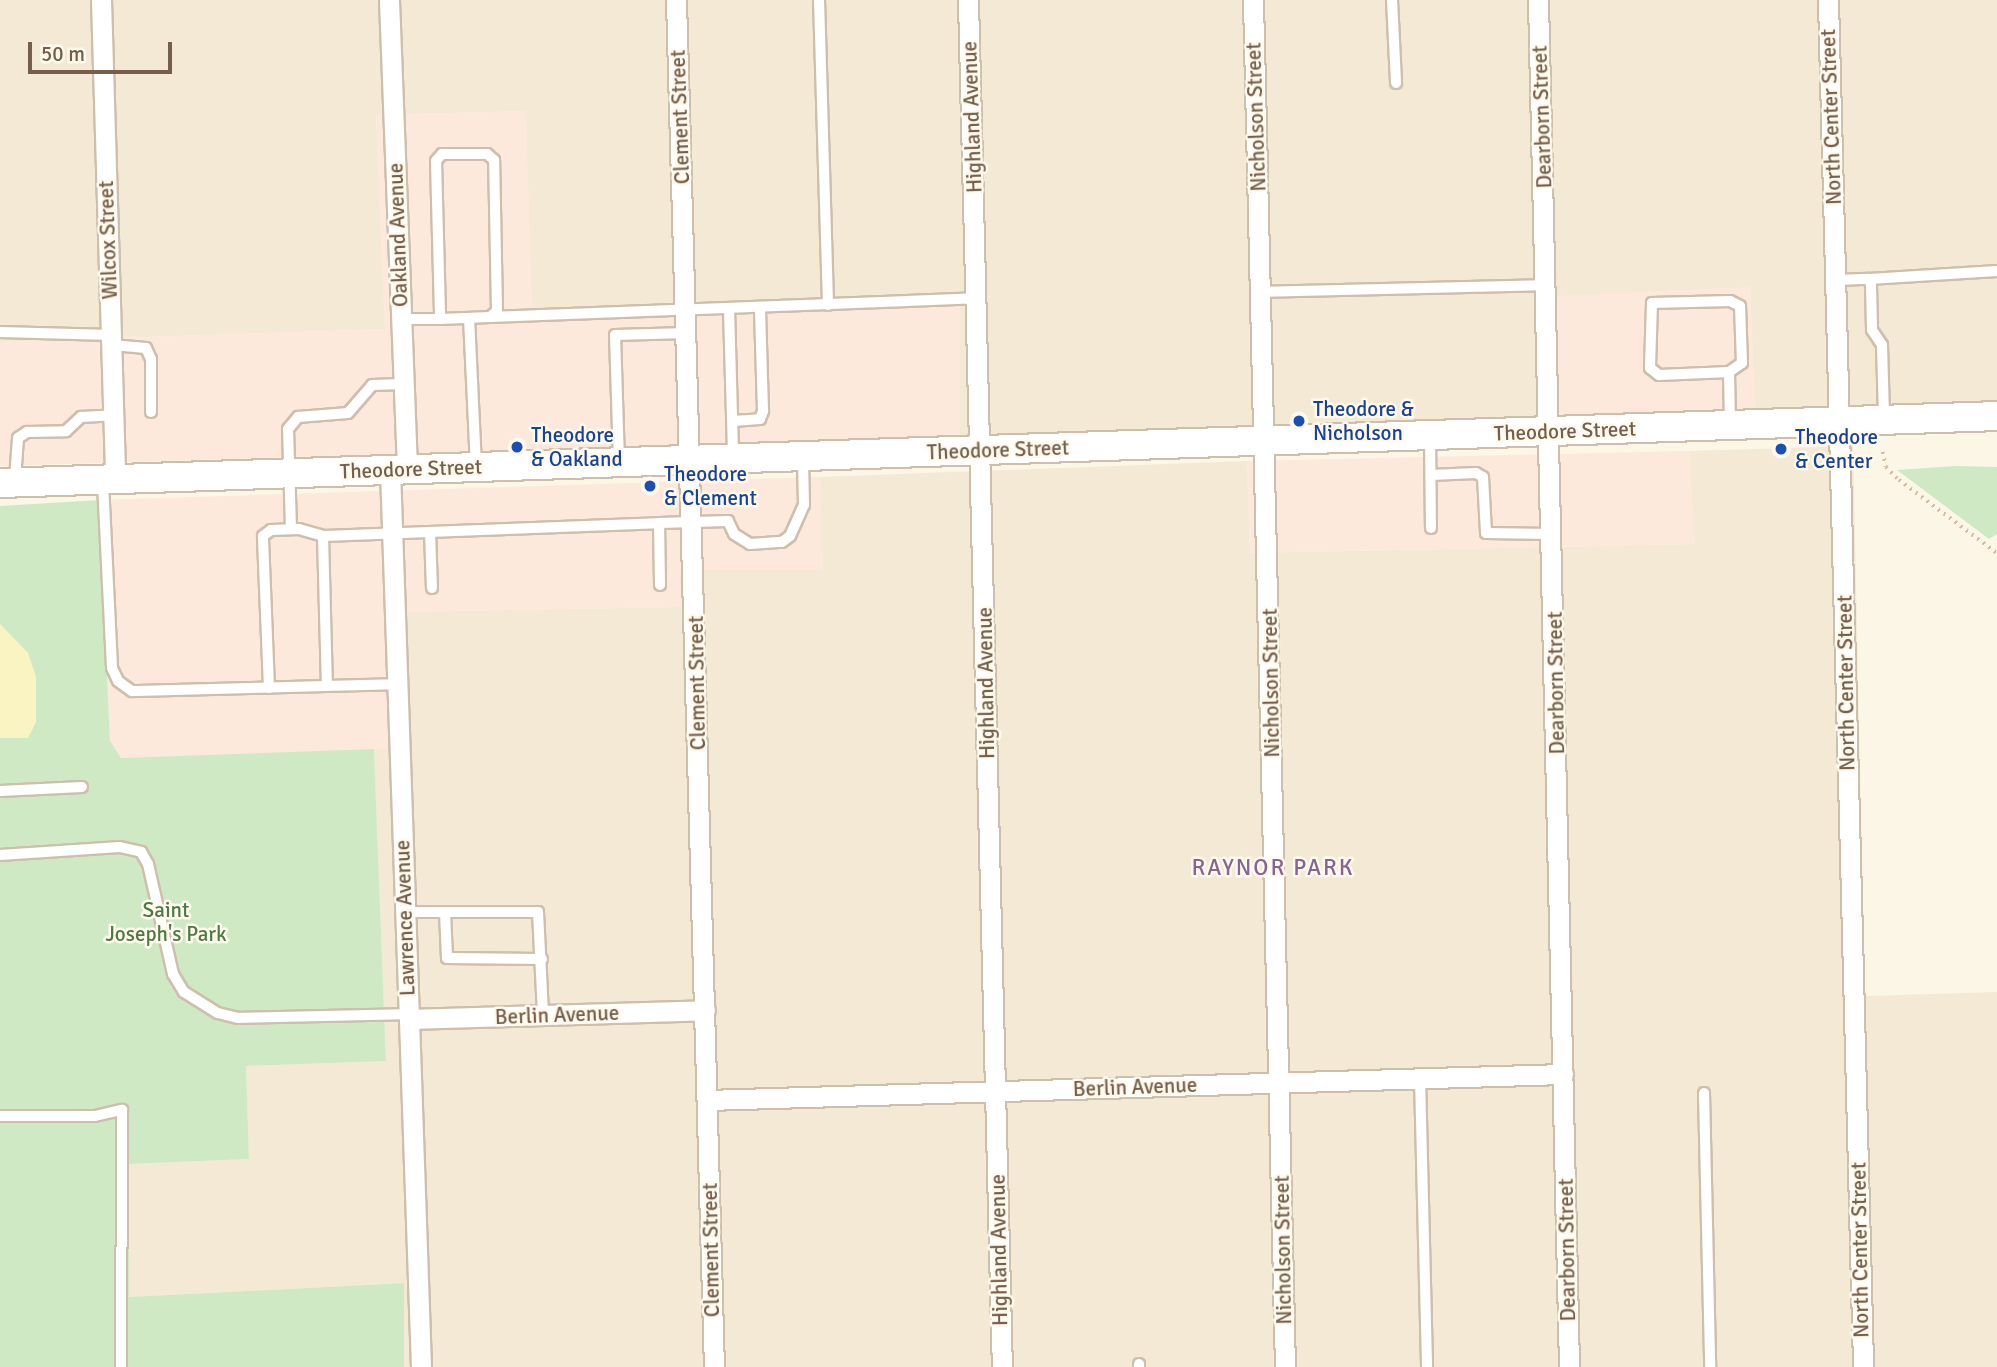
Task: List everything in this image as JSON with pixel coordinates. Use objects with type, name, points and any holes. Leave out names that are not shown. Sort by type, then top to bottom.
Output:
[{"type":"main road","name":"Theodore Street","points":[[8,483],[1997,416]]},
{"type":"street","name":"Wilcox Street","points":[[101,0],[114,415],[109,479]]},
{"type":"street","name":"Oakland Avenue","points":[[390,0],[404,384],[398,470]]},
{"type":"street","name":"Clement Street","points":[[676,0],[693,522],[714,1367]]},
{"type":"street","name":"Highland Avenue","points":[[968,0],[1002,1367]]},
{"type":"street","name":"Nicholson Street","points":[[1253,0],[1266,441],[1285,1367]]},
{"type":"street","name":"Dearborn Street","points":[[1538,0],[1551,431],[1569,1367]]},
{"type":"street","name":"North Center Street","points":[[1828,0],[1863,1367]]},
{"type":"street","name":"Lawrence Avenue","points":[[398,470],[392,533],[421,1367]]},
{"type":"street","name":"Berlin Avenue","points":[[409,1017],[705,1010]]},
{"type":"street","name":"Berlin Avenue","points":[[707,1100],[1563,1074]]},
{"type":"lane","points":[[819,0],[828,305]]},
{"type":"lane","points":[[1392,0],[1395,83]]},
{"type":"lane","points":[[440,318],[436,161],[442,154],[487,154],[494,160],[499,302],[490,317]]},
{"type":"lane","points":[[1836,280],[1997,271]]},
{"type":"lane","points":[[1869,279],[1872,330],[1882,345],[1884,420]]},
{"type":"lane","points":[[1262,292],[1546,285]]},
{"type":"lane","points":[[401,318],[687,311],[977,298]]},
{"type":"lane","points":[[1730,301],[1740,306],[1742,363],[1729,372],[1659,374],[1650,368],[1652,303],[1730,301]]},
{"type":"lane","points":[[733,421],[760,419],[763,411],[760,308]]},
{"type":"lane","points":[[729,309],[733,458]]},
{"type":"lane","points":[[470,318],[476,467]]},
{"type":"lane","points":[[0,332],[111,340],[146,348],[151,359],[152,412]]},
{"type":"lane","points":[[619,462],[615,335],[687,332]]},
{"type":"lane","points":[[1729,372],[1730,425]]},
{"type":"lane","points":[[290,529],[288,429],[298,416],[348,413],[359,405],[363,390],[372,385],[404,384]]},
{"type":"lane","points":[[8,483],[18,438],[27,432],[66,431],[81,417],[114,415]]},
{"type":"lane","points":[[1430,435],[1431,528]]},
{"type":"lane","points":[[269,688],[263,536],[271,530],[290,529],[323,536],[728,520],[734,534],[750,544],[782,542],[799,524],[804,505],[803,456]]},
{"type":"lane","points":[[1431,475],[1483,477],[1486,533],[1553,534]]},
{"type":"lane","points":[[109,479],[112,668],[118,681],[132,691],[397,684]]},
{"type":"lane","points":[[659,523],[660,585]]},
{"type":"lane","points":[[430,532],[432,588]]},
{"type":"lane","points":[[323,536],[327,686]]},
{"type":"lane","points":[[0,791],[82,787]]},
{"type":"lane","points":[[0,855],[120,847],[141,852],[148,864],[173,974],[184,992],[218,1013],[239,1018],[409,1017]]},
{"type":"lane","points":[[405,912],[534,909],[541,922],[543,1015]]},
{"type":"lane","points":[[445,912],[447,958],[542,959]]},
{"type":"lane","points":[[1420,1078],[1427,1367]]},
{"type":"lane","points":[[1704,1093],[1710,1367]]},
{"type":"lane","points":[[0,1116],[95,1116],[122,1110],[121,1367]]},
{"type":"path","points":[[1883,452],[1886,467],[1899,480],[1997,553]]},
{"type":"shaded area","points":[[0,0],[1997,0],[1997,403],[1755,415],[1750,288],[1538,418],[960,437],[960,306],[532,312],[525,111],[376,115],[385,329],[0,342]]},
{"type":"shaded area","points":[[526,111],[532,311],[960,305],[960,437],[0,466],[0,342],[385,329],[376,115]]},
{"type":"shaded area","points":[[1750,287],[1755,415],[1538,418],[1533,297]]},
{"type":"shaded area","points":[[1853,446],[1865,996],[1997,992],[1997,1367],[404,1367],[404,1283],[129,1297],[128,1164],[249,1159],[246,1066],[386,1061],[374,749],[406,749],[399,612],[680,607],[679,570],[822,570],[820,477],[1247,461],[1250,553],[1694,544],[1689,451]]},
{"type":"shaded area","points":[[1689,451],[1695,544],[1250,553],[1247,461]]},
{"type":"shaded area","points":[[820,477],[823,570],[680,570],[681,607],[400,612],[407,749],[121,758],[110,742],[99,500]]},
{"type":"green space","points":[[1955,466],[1997,467],[1997,534],[1989,539],[1897,470]]},
{"type":"green space","name":"Saint Joseph's Park","points":[[99,500],[110,741],[121,758],[374,749],[386,1061],[246,1066],[249,1159],[129,1164],[129,1297],[404,1283],[404,1367],[0,1367],[0,506]]},
{"type":"sand","points":[[0,624],[28,653],[36,677],[36,722],[28,738],[0,738]]},
{"type":"place","name":"Theodore & Nicholson","points":[[1299,421]]},
{"type":"place","name":"Theodore & Oakland","points":[[517,447]]},
{"type":"place","name":"Theodore & Center","points":[[1781,449]]},
{"type":"place","name":"Theodore & Clement","points":[[650,486]]},
{"type":"district","name":"RAYNOR PARK","points":[[1273,868]]}]
